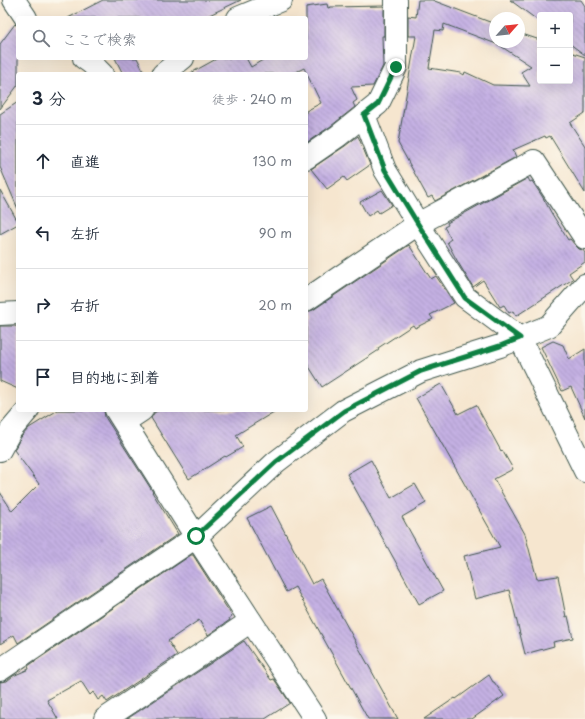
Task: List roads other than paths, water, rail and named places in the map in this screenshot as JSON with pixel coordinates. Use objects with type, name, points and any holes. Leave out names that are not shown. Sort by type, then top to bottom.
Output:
[{"type":"street","points":[[14,0],[25,16]]},
{"type":"street","points":[[243,16],[281,0]]},
{"type":"street","points":[[308,157],[338,136],[378,104],[396,67],[396,0],[390,0]]},
{"type":"street","points":[[87,60],[100,72]]},
{"type":"street","points":[[166,72],[180,60]]},
{"type":"street","points":[[364,115],[385,170],[465,298],[520,338],[585,471]]},
{"type":"street","points":[[308,299],[418,224],[534,161],[585,238]]},
{"type":"street","points":[[0,670],[196,536],[276,462],[344,411],[421,371],[500,346],[549,326],[585,285]]},
{"type":"street","points":[[0,314],[16,313]]},
{"type":"street","points":[[0,450],[11,430],[26,412]]},
{"type":"street","points":[[135,412],[120,416],[314,719]]},
{"type":"street","points":[[105,719],[251,621]]}]
